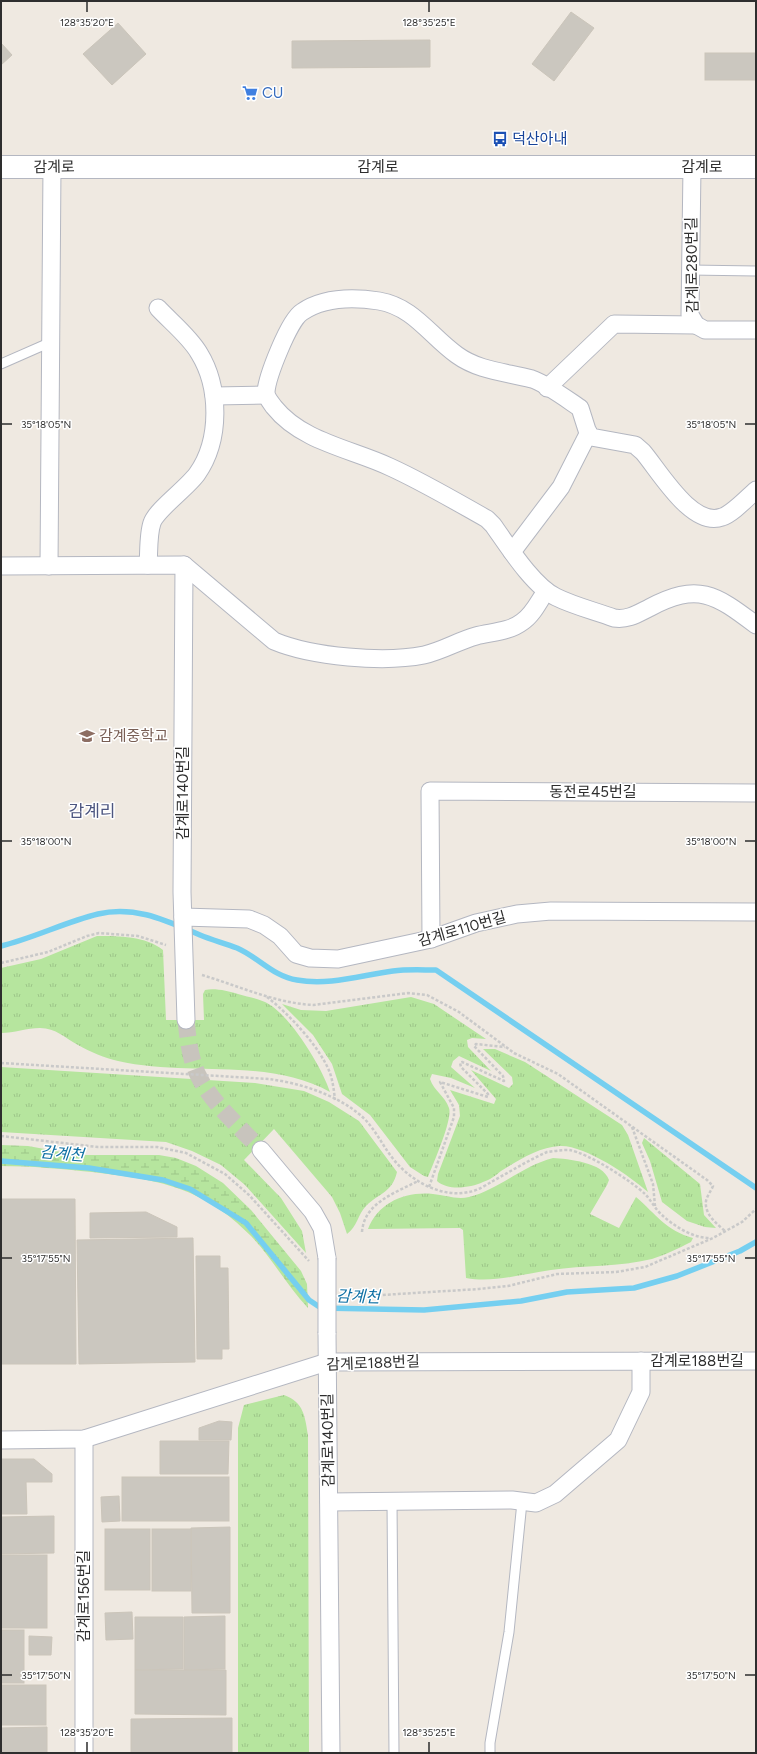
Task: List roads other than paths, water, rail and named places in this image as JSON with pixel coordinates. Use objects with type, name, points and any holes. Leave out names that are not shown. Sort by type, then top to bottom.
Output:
[{"type":"main road","name":"감계로","points":[[1,167],[756,167]]},
{"type":"street","points":[[49,566],[52,166]]},
{"type":"street","name":"감계로280번길","points":[[692,167],[690,315],[696,324],[705,330],[756,330]]},
{"type":"street","points":[[512,552],[561,487],[588,434],[580,408],[534,380],[488,370],[456,355],[415,317],[394,306],[380,301],[343,299],[318,303],[300,312],[286,331],[268,383],[266,394],[274,407],[294,426],[316,438],[390,467],[487,519],[512,552],[546,591],[556,597],[614,618],[624,619],[667,598],[690,593],[710,595],[726,603],[756,625]]},
{"type":"street","points":[[148,565],[152,523],[158,513],[176,498],[197,474],[205,460],[214,428],[214,396],[211,380],[198,351],[158,308]]},
{"type":"street","points":[[547,388],[614,324],[696,324]]},
{"type":"street","points":[[214,396],[266,394]]},
{"type":"street","points":[[588,434],[591,436],[635,445],[689,509],[705,518],[714,519],[724,517],[756,490]]},
{"type":"street","points":[[1,566],[184,565],[274,641],[290,648],[349,657],[407,657],[424,655],[476,636],[517,626],[531,613],[546,591]]},
{"type":"street","name":"감계로140번길","points":[[184,565],[182,892],[186,1020]]},
{"type":"street","name":"동전로45번길","points":[[431,939],[430,792],[756,793]]},
{"type":"street","name":"감계로110번길","points":[[183,917],[249,919],[264,925],[280,936],[296,954],[310,958],[338,959],[431,939],[476,923],[517,914],[551,911],[756,912]]},
{"type":"street","name":"감계로140번길","points":[[261,1150],[313,1212],[322,1228],[327,1258],[331,1753]]},
{"type":"street","name":"감계로188번길","points":[[1,1440],[84,1439],[327,1362],[756,1360]]},
{"type":"street","points":[[328,1502],[392,1501],[536,1503],[555,1494],[618,1440],[641,1392],[641,1361]]},
{"type":"street","name":"감계로156번길","points":[[84,1439],[84,1753]]},
{"type":"lane","points":[[690,270],[756,271]]},
{"type":"lane","points":[[1,364],[51,342]]},
{"type":"lane","points":[[392,1501],[394,1753]]},
{"type":"lane","points":[[490,1753],[490,1743],[510,1632],[522,1502]]},
{"type":"waterway","points":[[1,946],[86,917],[112,912],[125,912],[138,913],[163,920],[237,948],[273,971],[297,980],[321,982],[398,970],[436,970],[756,1188]]},
{"type":"waterway","name":"감계천","points":[[1,1161],[89,1168],[163,1180],[190,1189],[246,1223],[309,1300],[321,1308],[424,1310],[521,1301],[567,1292],[634,1288],[677,1276],[740,1251],[756,1242]]},
{"type":"tunnel","points":[[186,1020],[191,1057],[199,1077],[219,1106],[261,1150]]},
{"type":"place","name":"CU","points":[[250,93]]},
{"type":"place","name":"덕산아내","points":[[500,139]]},
{"type":"place","name":"감계중학교","points":[[87,736]]},
{"type":"district","name":"감계리","points":[[92,811]]}]
